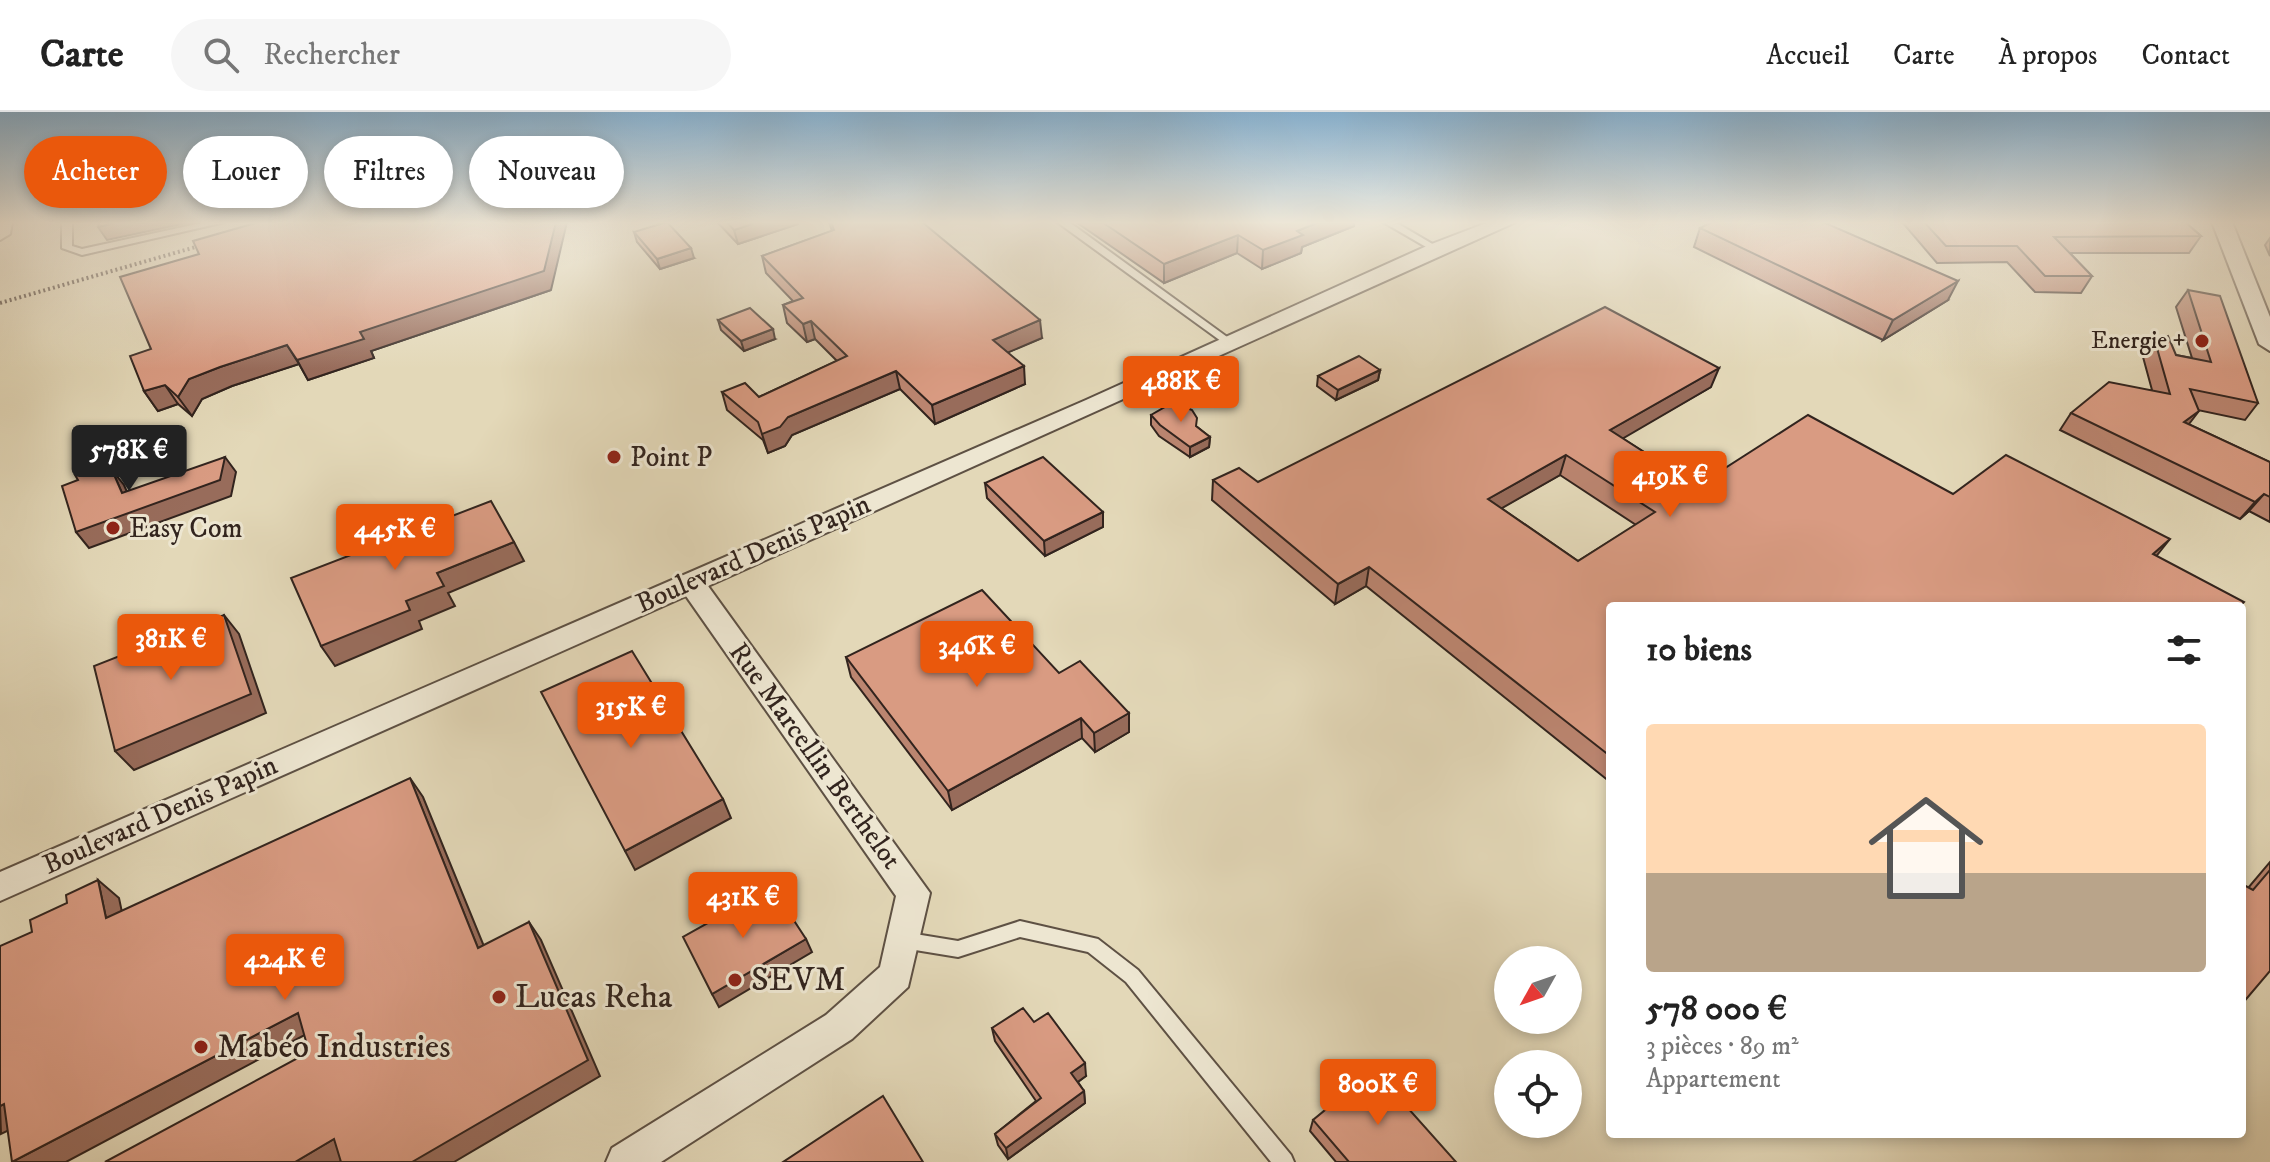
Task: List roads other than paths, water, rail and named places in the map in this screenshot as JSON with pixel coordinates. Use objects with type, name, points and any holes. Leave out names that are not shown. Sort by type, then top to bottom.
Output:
[{"type":"street","name":"Boulevard Denis Papin","points":[[0,887],[1387,271]]},
{"type":"street","points":[[2241,271],[2270,344]]},
{"type":"street","name":"Rue Marcellin Berthelot","points":[[626,1162],[839,1027],[896,976],[913,893],[690,581]]},
{"type":"lane","points":[[1130,271],[1229,342]]},
{"type":"lane","points":[[903,940],[958,949],[1020,929],[1092,945],[1132,976],[1284,1162]]},
{"type":"place","name":"Energie +","points":[[2202,341]]},
{"type":"place","name":"Point P","points":[[614,457]]},
{"type":"place","name":"Easy Com","points":[[113,528]]},
{"type":"place","name":"SEVM","points":[[735,980]]},
{"type":"place","name":"Lucas Reha","points":[[499,997]]},
{"type":"place","name":"Mabéo Industries","points":[[201,1047]]}]
